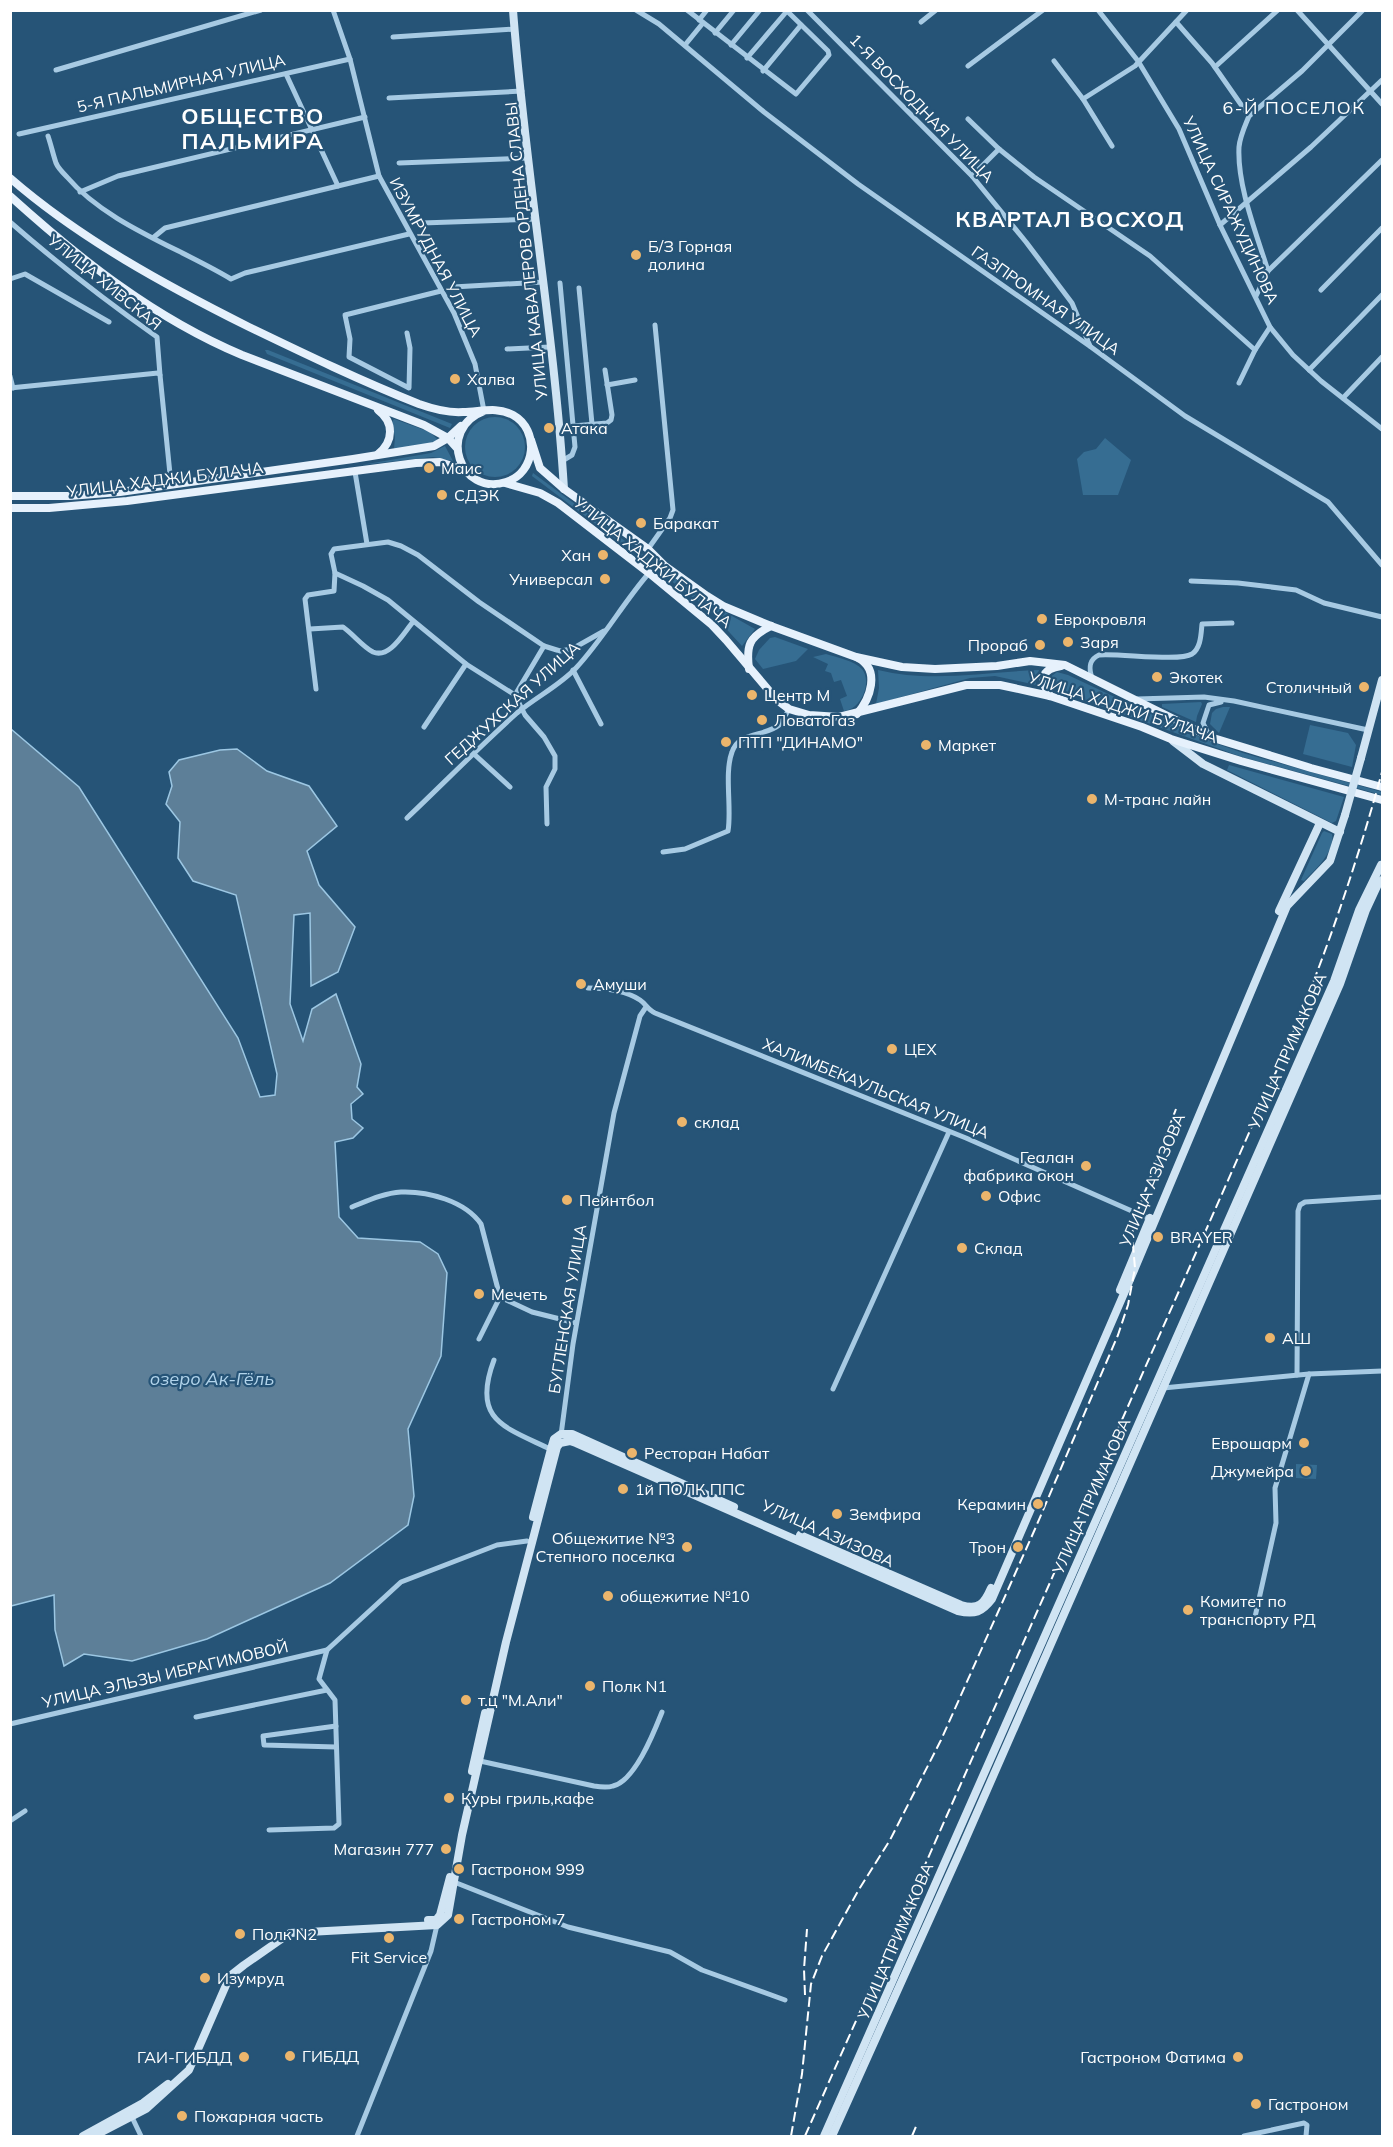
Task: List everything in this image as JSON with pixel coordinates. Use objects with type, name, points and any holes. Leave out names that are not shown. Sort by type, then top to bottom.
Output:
[{"type":"main road","name":"УЛИЦА КАВАЛЕРОВ ОРДЕНА СЛАВЫ","points":[[513,10],[527,158],[544,282],[564,489]]},
{"type":"main road","points":[[10,178],[114,253],[177,291],[351,376],[424,406],[462,412],[497,410],[513,415],[525,426],[531,440],[531,452],[526,466],[518,476],[505,483],[491,484],[481,482],[465,470],[457,448],[460,432],[468,420]]},
{"type":"main road","points":[[10,196],[109,279],[171,320],[216,344],[424,425],[448,438],[457,448]]},
{"type":"main road","points":[[373,405],[386,417],[390,429],[387,445],[376,455]]},
{"type":"main road","points":[[448,438],[468,420],[484,411]]},
{"type":"main road","name":"УЛИЦА ХАДЖИ БУЛАЧА","points":[[10,496],[79,495],[171,484],[434,446],[448,438]]},
{"type":"main road","name":"УЛИЦА ХАДЖИ БУЛАЧА","points":[[531,440],[540,468],[564,489],[648,549],[665,566],[723,606],[771,626],[856,657],[903,667],[935,669],[1030,662],[1065,665],[1210,737],[1383,787]]},
{"type":"main road","points":[[353,459],[355,472]]},
{"type":"main road","name":"УЛИЦА ХАДЖИ БУЛАЧА","points":[[10,508],[49,508],[173,495],[427,462],[449,464],[465,470]]},
{"type":"main road","name":"УЛИЦА ХАДЖИ БУЛАЧА","points":[[505,483],[540,493],[558,503],[649,573],[712,625],[777,700],[789,709],[809,715],[830,717],[857,714],[966,685],[1000,685],[1050,696],[1142,727],[1171,740],[1383,800]]},
{"type":"main road","points":[[171,484],[173,495]]},
{"type":"main road","points":[[749,669],[748,646],[756,634],[771,626]]},
{"type":"main road","points":[[856,657],[867,666],[871,679],[869,697],[857,714]]},
{"type":"main road","points":[[1050,696],[1044,687],[1043,678],[1053,667],[1065,665]]},
{"type":"main road","name":"УЛИЦА АЗИЗОВА","points":[[1284,905],[1329,861],[1340,832],[1383,680]]},
{"type":"main road","points":[[1171,740],[1203,764],[1340,832]]},
{"type":"main road","points":[[1203,764],[1207,751]]},
{"type":"main road","name":"УЛИЦА АЗИЗОВА","points":[[561,1434],[572,1434],[886,1574],[961,1605],[972,1608],[981,1605],[988,1596],[1027,1511],[1320,823]]},
{"type":"main road","name":"УЛИЦА ПРИМАКОВА","points":[[832,2136],[962,1847],[1334,981],[1359,910],[1382,867]]},
{"type":"main road","name":"УЛИЦА ПРИМАКОВА","points":[[824,2136],[1340,984],[1366,910],[1379,882],[1383,880]]},
{"type":"main road","points":[[83,2136],[146,2109],[189,2070],[230,1976],[290,1933],[437,1925],[448,1915],[506,1642],[554,1439],[561,1434]]},
{"type":"main road","name":"УЛИЦА АЗИЗОВА","points":[[560,1443],[570,1441],[576,1443],[966,1613],[974,1614],[983,1610],[992,1599],[1027,1511]]},
{"type":"main road","points":[[94,2136],[131,2115],[178,2075],[188,2063],[226,1976],[243,1959],[290,1929],[436,1920],[440,1915],[444,1906],[497,1659],[526,1541],[553,1451],[560,1443]]},
{"type":"street","points":[[56,70],[261,10]]},
{"type":"street","name":"ИЗУМРУДНАЯ УЛИЦА","points":[[333,10],[350,59],[379,176],[454,313],[476,364],[484,411]]},
{"type":"street","name":"ГАЗПРОМНАЯ УЛИЦА","points":[[636,10],[659,24],[764,112],[858,184],[1185,416],[1328,501],[1383,565]]},
{"type":"street","points":[[687,10],[747,58],[796,94],[827,59],[828,51],[787,11],[747,58]]},
{"type":"street","points":[[685,45],[707,10]]},
{"type":"street","points":[[715,33],[734,10]]},
{"type":"street","points":[[731,45],[760,10]]},
{"type":"street","name":"1-Я ВОСХОДНАЯ УЛИЦА","points":[[807,10],[972,176],[1072,303],[1090,347]]},
{"type":"street","points":[[921,22],[936,10]]},
{"type":"street","points":[[968,66],[1043,10]]},
{"type":"street","name":"УЛИЦА СИРАЖУДИНОВА","points":[[1098,10],[1138,61],[1179,129],[1220,225],[1270,327],[1309,370],[1383,429]]},
{"type":"street","points":[[1083,99],[1135,66],[1187,10]]},
{"type":"street","points":[[1215,67],[1278,10]]},
{"type":"street","points":[[1297,10],[1383,104]]},
{"type":"street","points":[[1268,271],[1246,203],[1239,148],[1249,116],[1302,71],[1363,10]]},
{"type":"street","points":[[1176,22],[1215,67],[1249,116]]},
{"type":"street","points":[[763,70],[801,25]]},
{"type":"street","points":[[393,37],[515,29]]},
{"type":"street","name":"5-Я ПАЛЬМИРНАЯ УЛИЦА","points":[[19,134],[350,59]]},
{"type":"street","points":[[1054,61],[1083,99],[1112,146]]},
{"type":"street","points":[[286,74],[338,186]]},
{"type":"street","points":[[1220,225],[1383,80]]},
{"type":"street","points":[[389,98],[522,91]]},
{"type":"street","points":[[80,192],[118,176],[365,117]]},
{"type":"street","points":[[968,119],[999,149],[1059,195],[1150,256],[1256,350]]},
{"type":"street","points":[[48,136],[56,163],[80,192],[115,218],[231,279],[245,273],[409,234]]},
{"type":"street","points":[[972,176],[999,149]]},
{"type":"street","points":[[399,163],[527,158]]},
{"type":"street","points":[[1256,296],[1268,271],[1383,160]]},
{"type":"street","points":[[154,237],[165,228],[379,176]]},
{"type":"street","points":[[422,224],[535,219]]},
{"type":"street","name":"УЛИЦА ХИВСКАЯ","points":[[10,222],[115,308],[157,337],[158,374],[171,484]]},
{"type":"street","points":[[1321,290],[1383,228]]},
{"type":"street","points":[[10,279],[25,274],[109,322]]},
{"type":"street","points":[[453,286],[544,282]]},
{"type":"street","points":[[560,282],[575,452],[562,461]]},
{"type":"street","points":[[579,288],[592,424]]},
{"type":"street","points":[[407,333],[410,348],[410,388],[349,357],[350,339],[345,315],[441,291]]},
{"type":"street","points":[[1309,370],[1383,295]]},
{"type":"street","points":[[648,549],[673,510],[655,325]]},
{"type":"street","points":[[1239,383],[1270,327]]},
{"type":"street","points":[[507,349],[566,343]]},
{"type":"street","points":[[1343,398],[1383,357]]},
{"type":"street","points":[[573,426],[607,423],[611,420],[605,370]]},
{"type":"street","points":[[10,376],[12,388],[158,374]]},
{"type":"street","points":[[608,385],[635,380]]},
{"type":"street","points":[[355,472],[367,544]]},
{"type":"street","points":[[316,689],[306,597],[334,591],[335,573],[331,554],[334,549],[388,542],[401,546],[418,555],[479,602],[544,646],[560,651],[572,649],[604,630]]},
{"type":"street","points":[[335,573],[388,600],[466,664],[515,695],[522,710],[544,737],[555,756],[556,763],[546,787],[547,824]]},
{"type":"street","name":"ГЕДЖУХСКАЯ УЛИЦА","points":[[407,818],[522,710],[573,670],[591,651],[604,630],[649,573]]},
{"type":"street","points":[[1191,581],[1238,583],[1296,591],[1324,603],[1383,617]]},
{"type":"street","points":[[310,629],[343,627],[373,652],[383,653],[390,650],[413,622]]},
{"type":"street","points":[[1093,680],[1090,667],[1092,660],[1099,655],[1126,654],[1175,658],[1190,655],[1195,651],[1199,642],[1202,624],[1232,623]]},
{"type":"street","points":[[515,695],[544,646]]},
{"type":"street","points":[[424,727],[466,664]]},
{"type":"street","points":[[573,670],[601,724]]},
{"type":"street","points":[[1130,699],[1204,697],[1234,701],[1368,730]]},
{"type":"street","points":[[1210,737],[1203,723],[1209,705],[1234,701]]},
{"type":"street","points":[[663,852],[685,849],[729,831],[728,800],[733,749],[745,737],[778,726],[789,709]]},
{"type":"street","points":[[474,754],[510,787]]},
{"type":"street","name":"ХАЛИМБЕКАУЛЬСКАЯ УЛИЦА","points":[[588,988],[610,988],[642,1000],[646,1007],[655,1013],[949,1132],[1152,1220]]},
{"type":"street","name":"БУГЛЕНСКАЯ УЛИЦА","points":[[560,1443],[576,1323],[614,1113],[640,1016],[646,1007]]},
{"type":"street","points":[[833,1389],[949,1132]]},
{"type":"street","points":[[352,1207],[400,1192],[448,1200],[474,1214],[481,1224],[500,1297],[479,1339]]},
{"type":"street","points":[[1297,1375],[1298,1211],[1300,1205],[1305,1202],[1383,1197]]},
{"type":"street","points":[[500,1297],[532,1312],[576,1323]]},
{"type":"street","points":[[494,1360],[487,1380],[486,1398],[493,1414],[501,1425],[553,1451]]},
{"type":"street","points":[[1158,1388],[1309,1374],[1383,1371]]},
{"type":"street","points":[[1255,1617],[1276,1523],[1275,1488],[1309,1374]]},
{"type":"street","points":[[269,1830],[334,1828],[339,1824],[335,1700],[319,1679],[327,1650],[401,1582],[497,1545],[526,1541]]},
{"type":"street","name":"УЛИЦА ЭЛЬЗЫ ИБРАГИМОВОЙ","points":[[10,1724],[327,1650]]},
{"type":"street","points":[[196,1717],[327,1690]]},
{"type":"street","points":[[480,1761],[594,1786],[611,1787],[625,1779],[640,1760],[662,1712]]},
{"type":"street","points":[[336,1726],[263,1736],[264,1746],[336,1747]]},
{"type":"street","points":[[10,1821],[25,1811]]},
{"type":"street","points":[[454,1882],[568,1927],[670,1952],[702,1970],[785,2000]]},
{"type":"street","points":[[357,2136],[431,1951],[437,1925]]},
{"type":"street","points":[[131,2115],[141,2136]]},
{"type":"street","points":[[1244,2136],[1304,2123],[1307,2125],[1306,2136]]},
{"type":"shaded area","points":[[265,350],[452,424],[450,428],[267,354]]},
{"type":"shaded area","points":[[495,417],[507,419],[520,430],[525,447],[523,459],[512,472],[495,477],[483,475],[470,464],[465,447],[467,435],[478,422]]},
{"type":"shaded area","points":[[394,419],[430,432],[438,440],[424,445],[394,449],[395,437],[392,422]]},
{"type":"shaded area","points":[[1105,438],[1131,460],[1118,495],[1083,495],[1077,459],[1084,452],[1096,449]]},
{"type":"shaded area","points":[[445,446],[453,461],[433,457],[361,465],[431,453]]},
{"type":"shaded area","points":[[533,473],[709,603],[755,629],[742,646],[707,608],[532,476]]},
{"type":"shaded area","points":[[775,637],[808,649],[796,661],[763,669],[755,659],[759,650],[770,638]]},
{"type":"shaded area","points":[[826,654],[855,664],[862,669],[865,675],[863,695],[860,701],[850,709],[844,711],[840,699],[847,696],[841,680],[834,682],[831,673],[825,671],[828,664],[813,657]]},
{"type":"shaded area","points":[[878,670],[918,676],[958,676],[1039,670],[1036,685],[995,676],[970,678],[876,704],[879,688]]},
{"type":"shaded area","points":[[1057,672],[1068,675],[1206,740],[1243,753],[1382,792],[1382,795],[1242,757],[1070,695],[1052,688],[1048,683],[1049,678]]},
{"type":"shaded area","points":[[1201,702],[1196,722],[1162,707],[1162,704]]},
{"type":"shaded area","points":[[1223,707],[1230,707],[1219,733],[1210,724],[1212,713]]},
{"type":"shaded area","points":[[1310,725],[1348,733],[1356,745],[1352,767],[1303,754]]},
{"type":"shaded area","points":[[1229,765],[1344,797],[1336,821],[1332,823],[1227,770]]},
{"type":"shaded area","points":[[1324,831],[1332,834],[1327,854],[1304,881],[1301,880],[1322,833]]},
{"type":"shaded area","name":"Джумейра","points":[[1296,1464],[1317,1465],[1316,1479],[1296,1478]]},
{"type":"water","name":"озеро Ак-Гёль","points":[[11,729],[79,787],[238,1038],[260,1097],[275,1095],[277,1074],[236,895],[193,881],[178,858],[180,822],[166,804],[172,786],[169,772],[179,760],[220,750],[237,749],[267,771],[309,786],[337,826],[307,851],[319,885],[355,927],[338,972],[311,986],[310,913],[294,915],[290,1004],[303,1041],[312,1009],[336,994],[361,1064],[357,1087],[363,1094],[351,1104],[352,1119],[363,1128],[353,1138],[335,1142],[339,1217],[358,1238],[420,1242],[438,1254],[447,1273],[441,1356],[408,1429],[414,1496],[408,1525],[330,1583],[207,1639],[132,1661],[84,1654],[64,1666],[55,1630],[54,1595],[11,1606]]},
{"type":"railway","points":[[805,2136],[1291,1038],[1341,906],[1382,772]]},
{"type":"railway","points":[[791,2136],[802,2074],[811,1984],[822,1956],[858,1891],[890,1840],[941,1740],[1118,1335],[1128,1305],[1135,1268],[1132,1234],[1137,1213],[1176,1109]]},
{"type":"railway","points":[[805,1995],[807,1929]]},
{"type":"railway","points":[[912,2136],[917,2124]]},
{"type":"place","name":"Б/З Горная долина","points":[[636,255]]},
{"type":"place","name":"Халва","points":[[455,379]]},
{"type":"place","name":"Атака","points":[[549,428]]},
{"type":"place","name":"Маис","points":[[429,468]]},
{"type":"place","name":"СДЭК","points":[[442,495]]},
{"type":"place","name":"Баракат","points":[[641,523]]},
{"type":"place","name":"Хан","points":[[603,555]]},
{"type":"place","name":"Универсал","points":[[605,579]]},
{"type":"place","name":"Еврокровля","points":[[1042,619]]},
{"type":"place","name":"Заря","points":[[1068,642]]},
{"type":"place","name":"Прораб","points":[[1040,645]]},
{"type":"place","name":"Экотек","points":[[1157,677]]},
{"type":"place","name":"Столичный","points":[[1364,687]]},
{"type":"place","name":"Центр М","points":[[752,695]]},
{"type":"place","name":"ЛоватоГаз","points":[[762,720]]},
{"type":"place","name":"ПТП \"ДИНАМО\"","points":[[726,742]]},
{"type":"place","name":"Маркет","points":[[926,745]]},
{"type":"place","name":"М-транс лайн","points":[[1092,799]]},
{"type":"place","name":"Амуши","points":[[581,984]]},
{"type":"place","name":"ЦЕХ","points":[[892,1049]]},
{"type":"place","name":"склад","points":[[682,1122]]},
{"type":"place","name":"Геалан фабрика окон","points":[[1086,1166]]},
{"type":"place","name":"Офис","points":[[986,1196]]},
{"type":"place","name":"Пейнтбол","points":[[567,1200]]},
{"type":"place","name":"BRAYER","points":[[1158,1237]]},
{"type":"place","name":"Склад","points":[[962,1248]]},
{"type":"place","name":"Мечеть","points":[[479,1294]]},
{"type":"place","name":"АШ","points":[[1270,1338]]},
{"type":"place","name":"Еврошарм","points":[[1304,1443]]},
{"type":"place","name":"Ресторан Набат","points":[[632,1453]]},
{"type":"place","name":"Джумейра","points":[[1306,1471]]},
{"type":"place","name":"1й ПОЛК ППС","points":[[623,1489]]},
{"type":"place","name":"Керамин","points":[[1038,1504]]},
{"type":"place","name":"Земфира","points":[[837,1514]]},
{"type":"place","name":"Общежитие №3 Степного поселка","points":[[687,1547]]},
{"type":"place","name":"Трон","points":[[1018,1547]]},
{"type":"place","name":"общежитие №10","points":[[608,1596]]},
{"type":"place","name":"Комитет по транспорту РД","points":[[1188,1610]]},
{"type":"place","name":"Полк N1","points":[[590,1686]]},
{"type":"place","name":"т.ц \"М.Али\"","points":[[466,1700]]},
{"type":"place","name":"Куры гриль,кафе","points":[[449,1798]]},
{"type":"place","name":"Магазин 777","points":[[446,1849]]},
{"type":"place","name":"Гастроном 999","points":[[459,1869]]},
{"type":"place","name":"Гастроном 7","points":[[459,1919]]},
{"type":"place","name":"Полк N2","points":[[240,1934]]},
{"type":"place","name":"Fit Service","points":[[389,1938]]},
{"type":"place","name":"Изумруд","points":[[205,1978]]},
{"type":"place","name":"ГИБДД","points":[[290,2056]]},
{"type":"place","name":"ГАИ-ГИБДД","points":[[244,2057]]},
{"type":"place","name":"Гастроном Фатима","points":[[1238,2057]]},
{"type":"place","name":"Гастроном","points":[[1256,2104]]},
{"type":"place","name":"Пожарная часть","points":[[182,2116]]},
{"type":"district","name":"6-Й ПОСЕЛОК","points":[[1294,108]]},
{"type":"district","name":"ОБЩЕСТВО ПАЛЬМИРА","points":[[253,128]]},
{"type":"district","name":"КВАРТАЛ ВОСХОД","points":[[1070,219]]}]
